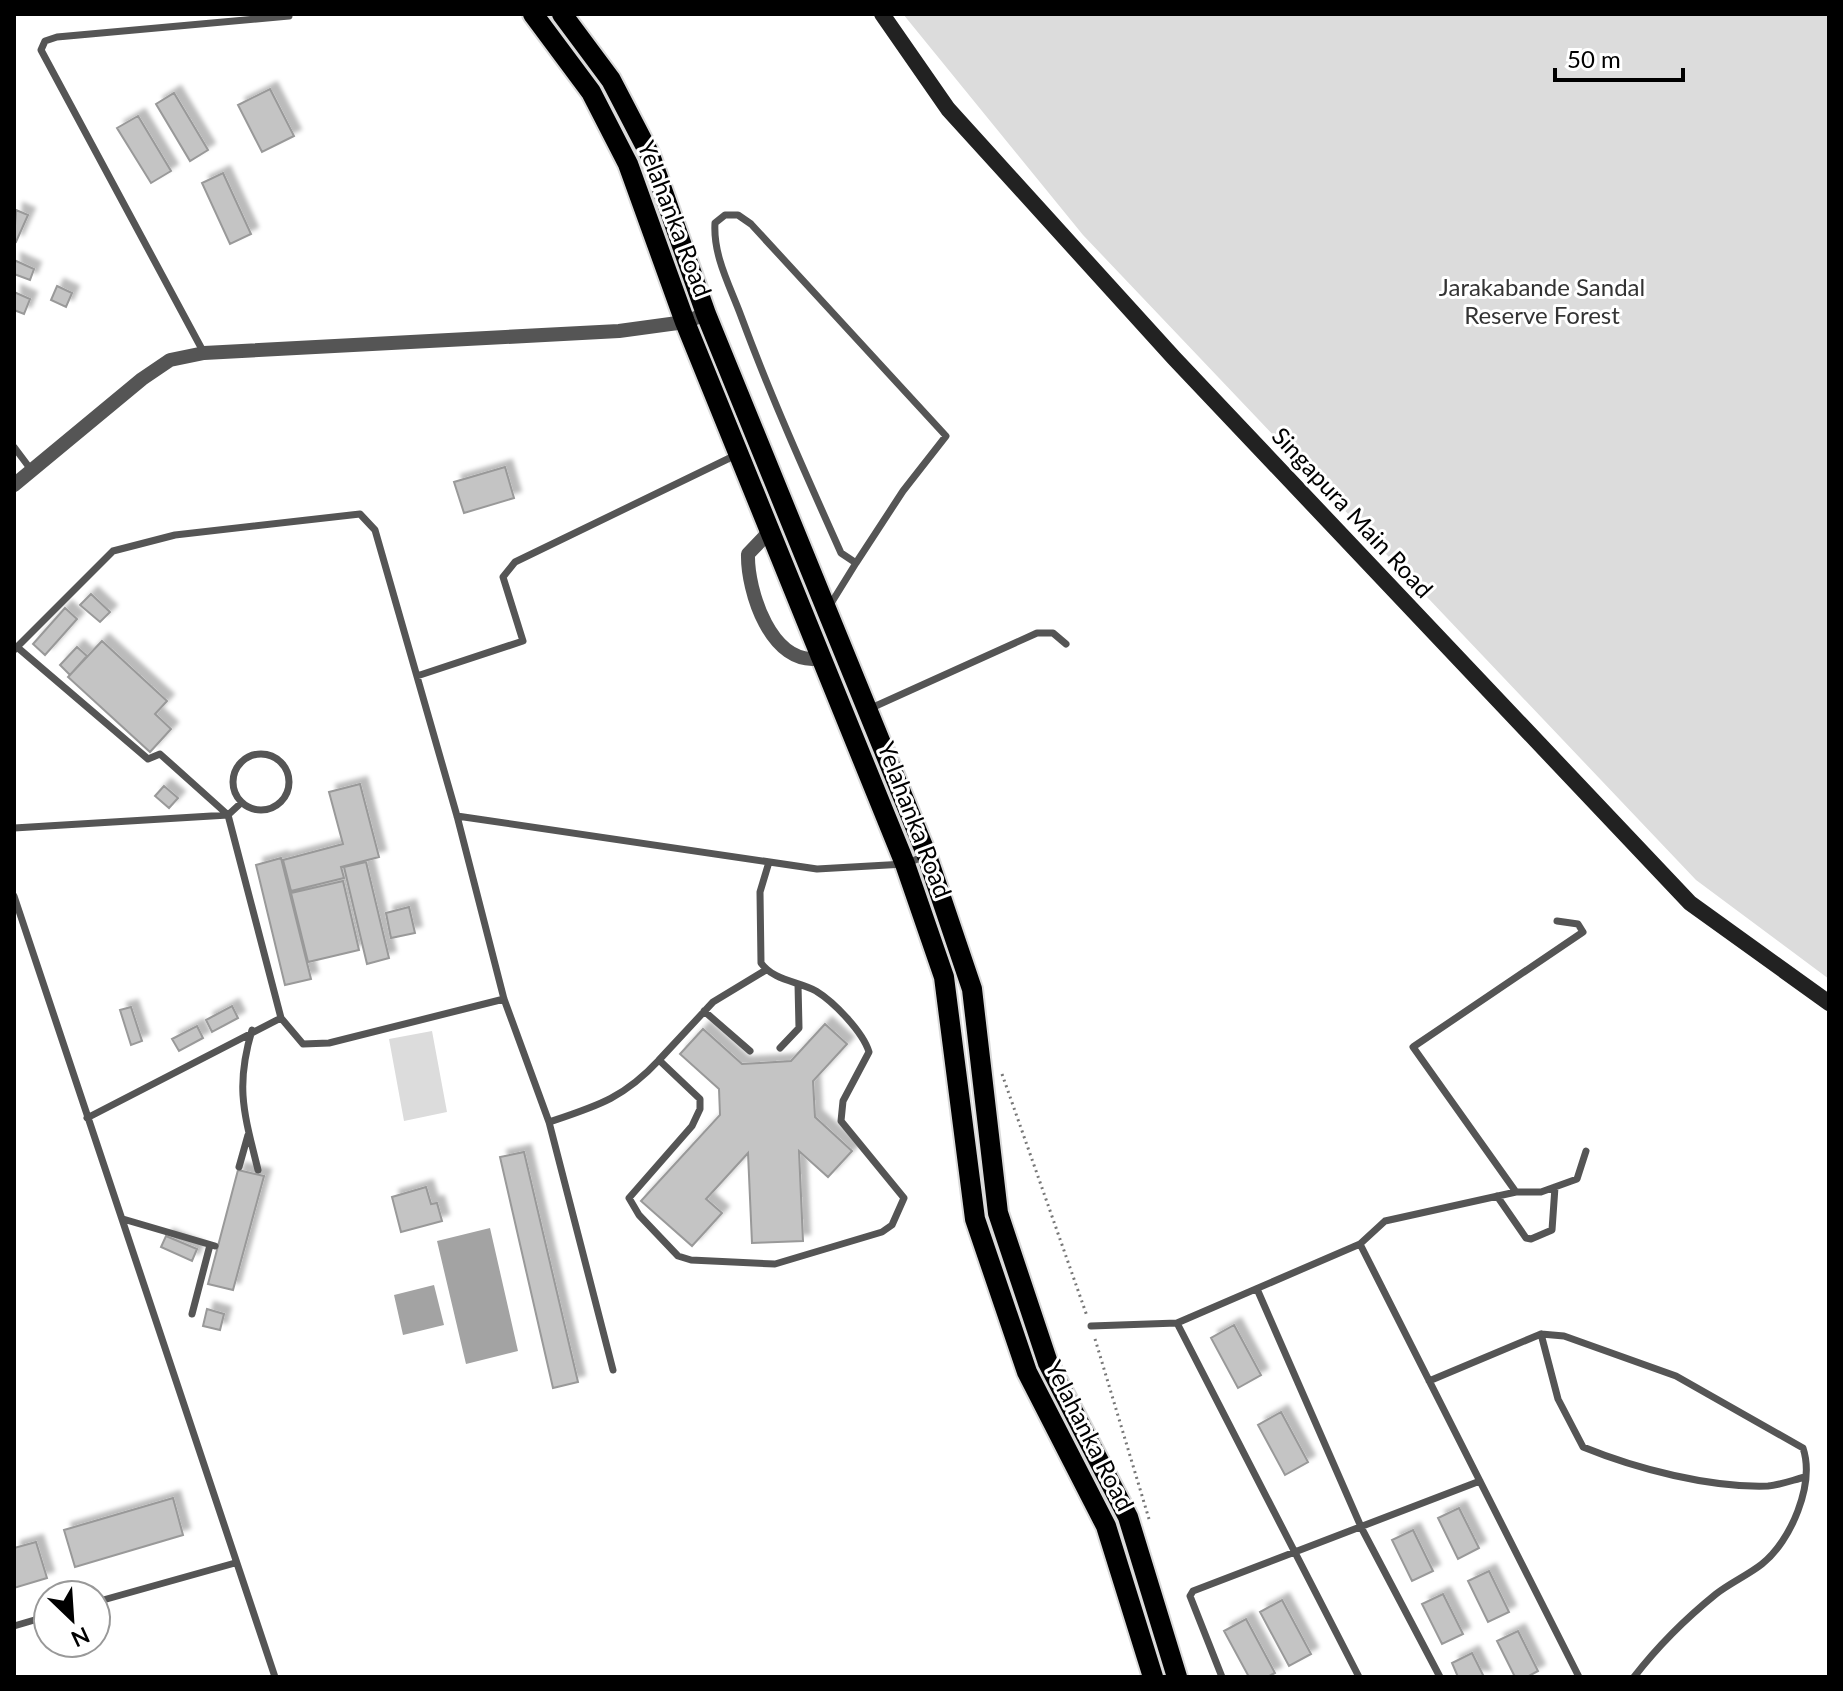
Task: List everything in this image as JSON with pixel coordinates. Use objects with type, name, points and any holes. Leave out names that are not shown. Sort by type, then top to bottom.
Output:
[{"type":"main road","name":"Yelahanka Road","points":[[533,14],[591,92],[628,164],[685,322],[905,864],[944,977],[975,1219],[1027,1372],[1106,1526],[1153,1677]]},
{"type":"main road","name":"Yelahanka Road","points":[[562,14],[611,80],[650,155],[706,314],[927,856],[972,989],[998,1213],[1048,1363],[1128,1517],[1177,1677]]},
{"type":"street","name":"Singapura Main Road","points":[[882,14],[948,109],[1174,358],[1690,903],[1829,1003]]},
{"type":"street","points":[[14,485],[142,379],[170,360],[204,353],[619,331],[685,322],[706,314]]},
{"type":"street","points":[[769,532],[748,554],[753,593],[772,633],[784,645],[798,655],[821,658]]},
{"type":"lane","points":[[204,353],[41,50],[45,41],[57,37],[289,16]]},
{"type":"lane","points":[[827,610],[903,491],[946,436],[751,224],[738,215],[725,215],[715,223],[714,240],[720,264],[763,376],[841,553],[856,563]]},
{"type":"lane","points":[[14,447],[32,471]]},
{"type":"lane","points":[[417,676],[523,641],[503,577],[515,562],[738,454]]},
{"type":"lane","points":[[504,999],[329,1043],[303,1044],[281,1018],[228,815],[160,754],[148,759],[15,648],[113,551],[175,535],[360,514],[375,530],[457,816],[504,999],[549,1122],[613,1370]]},
{"type":"lane","points":[[867,710],[1037,633],[1053,633],[1066,644]]},
{"type":"lane","points":[[258,754],[276,757],[283,763],[290,781],[284,799],[277,806],[259,811],[241,803],[233,787],[236,769],[242,762],[258,754]]},
{"type":"lane","points":[[14,828],[228,815],[241,803]]},
{"type":"lane","points":[[457,816],[817,869],[905,864],[927,856]]},
{"type":"lane","points":[[659,1060],[692,1088],[700,1099],[700,1109],[692,1126],[629,1198],[639,1215],[678,1256],[691,1260],[775,1264],[882,1232],[896,1218],[904,1198],[841,1121],[843,1101],[869,1052],[866,1040],[826,1000],[766,970],[761,963],[760,892],[769,862]]},
{"type":"lane","points":[[14,896],[275,1677]]},
{"type":"lane","points":[[1516,1192],[1413,1047],[1583,932],[1578,924],[1557,921]]},
{"type":"lane","points":[[549,1122],[614,1099],[638,1083],[704,1011],[729,990],[766,970]]},
{"type":"lane","points":[[780,1048],[799,1028],[798,984]]},
{"type":"lane","points":[[704,1011],[750,1051]]},
{"type":"lane","points":[[87,1118],[252,1030],[281,1018]]},
{"type":"lane","points":[[252,1030],[243,1061],[241,1101],[258,1170]]},
{"type":"lane","points":[[239,1167],[249,1132]]},
{"type":"lane","points":[[1091,1326],[1177,1323],[1360,1244],[1385,1221],[1516,1192],[1541,1192],[1577,1179],[1586,1151]]},
{"type":"lane","points":[[1497,1196],[1526,1238],[1531,1239],[1552,1230],[1555,1187]]},
{"type":"lane","points":[[123,1219],[213,1246],[192,1314]]},
{"type":"lane","points":[[1360,1244],[1579,1677]]},
{"type":"lane","points":[[1257,1289],[1362,1529],[1440,1677]]},
{"type":"lane","points":[[1177,1323],[1359,1677]]},
{"type":"lane","points":[[1429,1381],[1541,1334],[1564,1336],[1676,1376],[1757,1419],[1803,1448],[1807,1462],[1799,1513],[1765,1562],[1717,1594],[1659,1645],[1634,1677]]},
{"type":"lane","points":[[1541,1334],[1558,1399],[1583,1447],[1627,1465],[1686,1477],[1769,1486],[1805,1477]]},
{"type":"lane","points":[[1222,1677],[1190,1596],[1193,1591],[1362,1529],[1480,1481]]},
{"type":"lane","points":[[112,1598],[235,1563]]},
{"type":"path","points":[[998,1062],[1091,1326],[1149,1514],[1149,1532],[1135,1540]]},
{"type":"green space","name":"Jarakabande Sandal Reserve Forest","points":[[903,14],[1829,14],[1829,979],[1696,880],[1083,235]]},
{"type":"green space","points":[[432,1031],[447,1112],[404,1121],[389,1039]]},
{"type":"shaded area","points":[[490,1228],[518,1351],[466,1364],[437,1241]]},
{"type":"shaded area","points":[[434,1285],[444,1325],[403,1335],[394,1295]]},
{"type":"building","points":[[270,89],[294,136],[262,152],[238,105]]},
{"type":"building","points":[[174,93],[208,150],[190,161],[156,104]]},
{"type":"building","points":[[138,116],[171,171],[151,183],[117,128]]},
{"type":"building","points":[[223,173],[251,234],[230,244],[202,183]]},
{"type":"building","points":[[16,210],[28,215],[16,242],[14,241]]},
{"type":"building","points":[[14,260],[34,269],[30,280],[14,274]]},
{"type":"building","points":[[57,286],[72,293],[66,307],[51,300]]},
{"type":"building","points":[[14,292],[30,299],[24,314],[14,310]]},
{"type":"building","points":[[505,467],[514,498],[464,513],[454,482]]},
{"type":"building","points":[[91,594],[110,612],[100,622],[80,605]]},
{"type":"building","points":[[65,608],[77,619],[45,655],[33,644]]},
{"type":"building","points":[[102,641],[167,701],[155,714],[171,729],[150,752],[68,677]]},
{"type":"building","points":[[77,647],[87,656],[70,675],[60,665]]},
{"type":"building","points":[[360,784],[379,857],[341,867],[344,878],[291,891],[283,860],[343,844],[329,792]]},
{"type":"building","points":[[164,786],[178,798],[169,808],[155,796]]},
{"type":"building","points":[[281,858],[311,979],[285,985],[256,865]]},
{"type":"building","points":[[366,862],[389,958],[367,964],[344,867]]},
{"type":"building","points":[[343,881],[359,950],[308,962],[291,893]]},
{"type":"building","points":[[409,907],[415,933],[391,938],[386,913]]},
{"type":"building","points":[[232,1006],[238,1018],[212,1032],[206,1020]]},
{"type":"building","points":[[131,1007],[142,1041],[131,1045],[120,1010]]},
{"type":"building","points":[[825,1024],[847,1044],[813,1081],[815,1117],[852,1151],[828,1177],[799,1151],[803,1241],[752,1243],[748,1153],[706,1199],[722,1213],[692,1246],[641,1201],[720,1115],[719,1089],[680,1054],[703,1029],[742,1064],[791,1061]]},
{"type":"building","points":[[197,1026],[203,1038],[179,1051],[172,1039]]},
{"type":"building","points":[[524,1152],[578,1382],[553,1388],[500,1157]]},
{"type":"building","points":[[238,1170],[264,1176],[233,1290],[208,1284]]},
{"type":"building","points":[[426,1187],[431,1204],[437,1203],[442,1221],[401,1232],[392,1197]]},
{"type":"building","points":[[166,1236],[197,1249],[192,1261],[161,1247]]},
{"type":"building","points":[[207,1309],[224,1314],[220,1330],[203,1326]]},
{"type":"building","points":[[1234,1325],[1261,1375],[1238,1388],[1211,1338]]},
{"type":"building","points":[[1281,1412],[1308,1462],[1285,1475],[1258,1425]]},
{"type":"building","points":[[173,1498],[183,1535],[75,1567],[64,1530]]},
{"type":"building","points":[[1459,1508],[1479,1548],[1458,1559],[1438,1518]]},
{"type":"building","points":[[1413,1530],[1433,1571],[1412,1581],[1392,1540]]},
{"type":"building","points":[[36,1542],[47,1578],[32,1579],[32,1583],[14,1588],[14,1548]]},
{"type":"building","points":[[1489,1571],[1509,1612],[1488,1622],[1468,1581]]},
{"type":"building","points":[[1443,1594],[1463,1634],[1442,1644],[1422,1604]]},
{"type":"building","points":[[1282,1600],[1311,1654],[1289,1666],[1260,1612]]},
{"type":"building","points":[[1246,1619],[1275,1673],[1267,1677],[1249,1677],[1224,1631]]},
{"type":"building","points":[[1518,1631],[1538,1671],[1527,1677],[1515,1677],[1497,1641]]},
{"type":"building","points":[[1472,1653],[1484,1677],[1458,1677],[1452,1663]]}]
